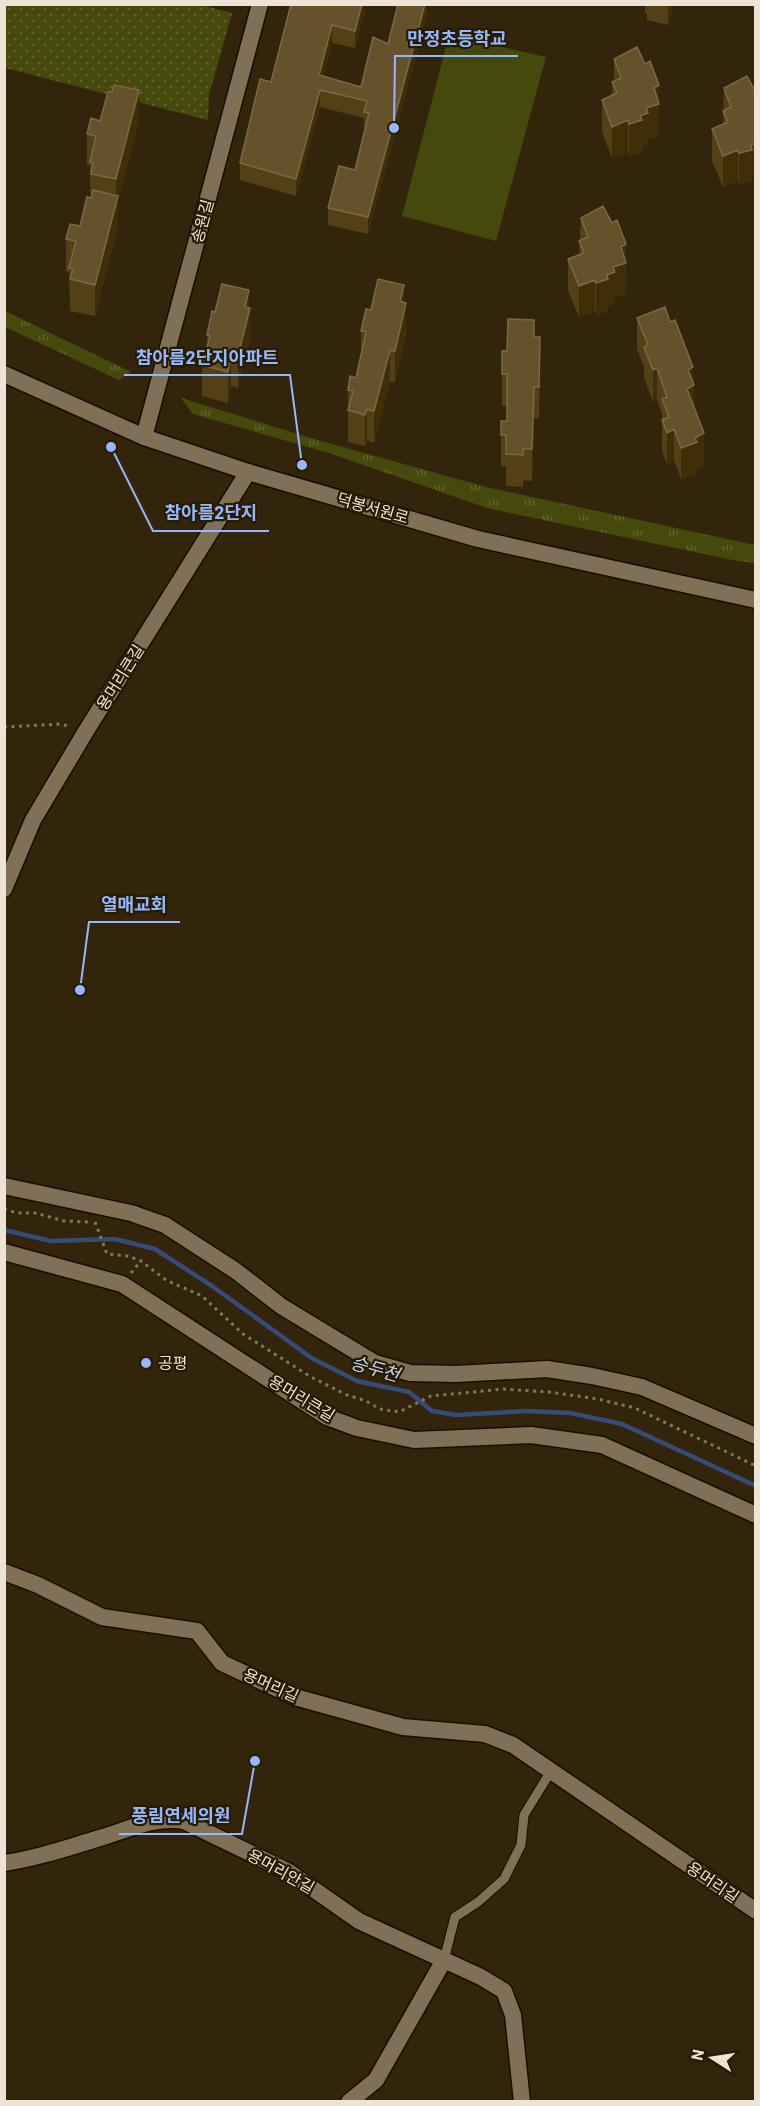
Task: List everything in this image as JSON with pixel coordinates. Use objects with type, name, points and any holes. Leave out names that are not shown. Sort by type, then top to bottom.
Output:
[{"type":"street","name":"송원길","points":[[144,437],[260,4]]},
{"type":"street","name":"덕봉서원로","points":[[4,374],[144,437],[248,472],[478,539],[756,600]]},
{"type":"street","name":"용머리큰길","points":[[4,889],[33,820],[248,472]]},
{"type":"street","points":[[4,1186],[131,1213],[165,1225],[236,1271],[281,1306],[375,1363],[410,1373],[456,1374],[548,1369],[592,1376],[642,1387],[756,1436]]},
{"type":"street","name":"용머리큰길","points":[[4,1252],[122,1284],[327,1417],[357,1428],[414,1440],[531,1435],[602,1445],[756,1515]]},
{"type":"street","name":"용머리길","points":[[4,1572],[38,1585],[102,1617],[197,1631],[222,1663],[295,1697],[403,1727],[485,1734],[513,1745],[756,1911]]},
{"type":"street","name":"용머리안길","points":[[4,1863],[33,1858],[147,1823],[170,1819],[184,1821],[289,1872],[360,1921],[481,1977],[504,1991],[513,2015],[522,2102]]},
{"type":"street","points":[[349,2102],[376,2080],[444,1960]]},
{"type":"lane","points":[[444,1960],[455,1917],[478,1902],[504,1879],[521,1845],[524,1815],[551,1771]]},
{"type":"path","points":[[4,727],[61,724],[86,731]]},
{"type":"path","points":[[4,1209],[64,1221],[95,1222],[107,1254],[128,1256],[141,1261],[166,1280],[202,1296],[243,1334],[311,1377],[380,1409],[399,1412],[431,1396],[504,1389],[598,1399],[635,1408],[756,1466]]},
{"type":"green space","points":[[197,4],[232,13],[209,95],[208,120],[5,68],[4,5]]},
{"type":"green space","points":[[449,35],[546,57],[496,241],[402,216]]},
{"type":"green space","points":[[4,311],[131,372],[119,380],[5,327]]},
{"type":"green space","points":[[181,398],[314,439],[486,487],[755,545],[755,563],[487,508],[329,453],[193,414]]},
{"type":"building","points":[[291,4],[362,4],[355,31],[332,25],[319,75],[361,87],[373,37],[388,44],[398,4],[425,4],[368,217],[328,208],[339,166],[355,170],[369,113],[364,112],[367,101],[320,90],[296,179],[240,163],[260,79],[271,82]]},
{"type":"building","points":[[637,47],[645,64],[650,61],[659,85],[654,88],[659,104],[646,108],[648,113],[640,116],[642,120],[629,124],[628,120],[612,127],[602,100],[617,93],[612,82],[621,78],[614,59]]},
{"type":"building","points":[[747,76],[756,93],[756,143],[751,145],[752,150],[739,153],[738,150],[723,156],[712,129],[728,122],[723,111],[731,107],[724,88]]},
{"type":"building","points":[[114,85],[139,90],[116,179],[91,174],[93,163],[90,162],[96,136],[87,134],[91,118],[100,121],[108,92],[112,92]]},
{"type":"building","points":[[93,190],[118,196],[95,285],[70,279],[73,269],[69,268],[76,241],[66,239],[70,224],[80,226],[87,197],[91,198]]},
{"type":"building","points":[[603,206],[612,223],[617,220],[626,244],[621,247],[626,263],[613,267],[615,272],[607,275],[608,279],[596,283],[595,280],[579,286],[568,259],[584,253],[579,241],[588,237],[581,218]]},
{"type":"building","points":[[378,279],[404,285],[400,301],[406,303],[395,351],[390,350],[374,411],[367,409],[365,415],[348,410],[353,391],[348,390],[350,376],[356,378],[366,332],[361,331],[366,309],[371,310]]},
{"type":"building","points":[[222,284],[249,290],[245,307],[250,308],[238,356],[231,355],[228,372],[202,365],[210,336],[207,335],[212,311],[215,312]]},
{"type":"building","points":[[665,307],[670,322],[675,320],[693,367],[688,370],[694,385],[687,389],[704,433],[695,438],[697,442],[681,448],[674,429],[667,433],[662,420],[669,417],[662,399],[667,397],[657,368],[653,370],[644,347],[648,345],[637,318]]},
{"type":"building","points":[[508,319],[534,320],[534,337],[540,337],[539,387],[534,387],[532,449],[523,449],[523,455],[506,454],[506,435],[501,435],[501,421],[507,421],[507,374],[502,374],[502,351],[507,351]]},
{"type":"waterway","name":"승두천","points":[[4,1230],[51,1241],[115,1239],[155,1249],[212,1286],[313,1359],[357,1381],[409,1392],[432,1411],[456,1415],[526,1411],[570,1413],[622,1424],[756,1486]]},
{"type":"place","name":"만정초등학교","points":[[394,128]]},
{"type":"place","name":"참아름2단지","points":[[111,447]]},
{"type":"place","name":"참아름2단지아파트","points":[[302,465]]},
{"type":"place","name":"열매교회","points":[[80,990]]},
{"type":"place","name":"공평","points":[[146,1363]]},
{"type":"place","name":"풍림연세의원","points":[[255,1761]]}]
